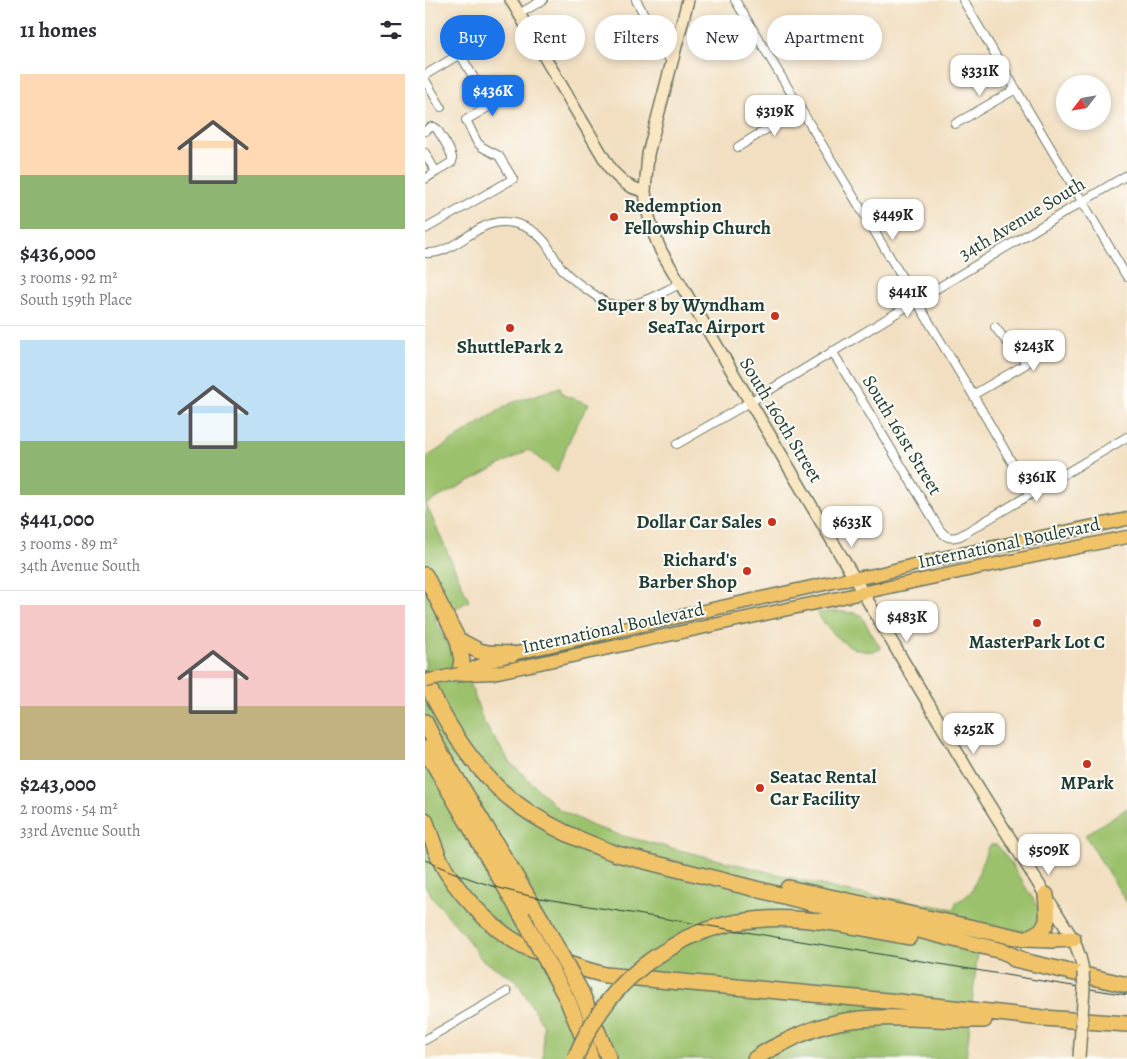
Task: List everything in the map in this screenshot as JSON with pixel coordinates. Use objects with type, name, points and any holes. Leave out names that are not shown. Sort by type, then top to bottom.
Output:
[{"type":"highway","points":[[425,575],[458,640],[462,661],[459,674]]},
{"type":"highway","points":[[458,640],[479,651],[512,654]]},
{"type":"highway","points":[[425,681],[439,710],[459,740],[496,786],[541,819],[573,837],[617,854],[994,948],[1025,961]]},
{"type":"highway","points":[[425,722],[438,748],[543,922],[581,992],[609,1059]]},
{"type":"highway","points":[[425,749],[522,916],[567,999],[591,1059]]},
{"type":"highway","points":[[425,820],[440,859],[457,887],[476,908],[495,926],[518,943],[581,969],[605,975],[899,1002],[1043,1018],[1127,1024]]},
{"type":"highway","points":[[649,862],[687,866],[1024,939],[1073,939]]},
{"type":"highway","points":[[1024,939],[1038,933],[1046,926],[1045,895]]},
{"type":"highway","points":[[575,1059],[582,1041],[601,1009],[631,977],[651,960],[687,938],[704,931],[765,918],[816,920],[862,928],[1025,961],[1127,985]]},
{"type":"highway","points":[[755,1059],[790,1039],[815,1028],[838,1022],[867,1018],[976,1020],[1043,1018]]},
{"type":"main road","points":[[511,0],[611,170],[628,186],[645,191]]},
{"type":"main road","name":"South 160th Street","points":[[688,0],[648,154],[645,191],[653,232],[661,252],[679,284],[862,593],[978,787],[1073,939],[1082,963],[1084,989],[1078,1058]]},
{"type":"main road","name":"International Boulevard","points":[[425,681],[459,674],[512,654],[838,580],[875,575],[933,560],[1127,519]]},
{"type":"main road","name":"International Boulevard","points":[[459,674],[493,674],[1127,537]]},
{"type":"street","points":[[519,14],[543,0]]},
{"type":"street","points":[[636,0],[671,62]]},
{"type":"street","points":[[735,0],[973,395],[1030,494],[1127,437]]},
{"type":"street","points":[[963,0],[1127,277]]},
{"type":"street","points":[[425,75],[460,54],[490,106],[466,120],[477,142],[482,147],[499,156],[513,179],[425,229]]},
{"type":"street","points":[[425,80],[441,107]]},
{"type":"street","points":[[955,124],[1016,89]]},
{"type":"street","points":[[738,146],[800,108]]},
{"type":"street","points":[[425,131],[435,127],[453,158],[452,162],[425,178]]},
{"type":"street","points":[[425,153],[436,172]]},
{"type":"street","name":"34th Avenue South","points":[[677,444],[1127,175]]},
{"type":"street","points":[[425,253],[434,254],[442,251],[483,226],[503,221],[521,225],[539,236],[566,274],[611,305],[618,307],[641,302],[679,284]]},
{"type":"street","points":[[973,395],[1026,364],[1019,352],[1006,341],[995,327]]},
{"type":"street","name":"South 161st Street","points":[[833,351],[944,535],[949,538],[960,536],[1030,494]]},
{"type":"street","points":[[425,1040],[507,992]]},
{"type":"green space","points":[[560,387],[563,395],[589,404],[563,454],[557,472],[528,450],[426,504],[469,601],[435,620],[473,691],[483,721],[511,763],[560,810],[595,827],[623,836],[845,891],[954,909],[956,902],[972,891],[988,847],[990,845],[997,845],[1040,910],[1040,917],[1036,927],[1028,932],[981,923],[966,1059],[543,1059],[543,1025],[516,980],[482,960],[425,886],[425,458],[511,403]]},
{"type":"green space","points":[[836,611],[861,615],[881,649],[862,651],[844,643],[829,629],[817,613]]},
{"type":"green space","points":[[1127,808],[1127,903],[1085,835]]},
{"type":"tram line","points":[[425,860],[478,882],[534,897],[1127,995]]},
{"type":"place","name":"Redemption Fellowship Church","points":[[614,217]]},
{"type":"place","name":"Super 8 by Wyndham SeaTac Airport","points":[[775,316]]},
{"type":"place","name":"ShuttlePark 2","points":[[510,328]]},
{"type":"place","name":"Dollar Car Sales","points":[[772,522]]},
{"type":"place","name":"Richard's Barber Shop","points":[[747,571]]},
{"type":"place","name":"MasterPark Lot C","points":[[1037,623]]},
{"type":"place","name":"MPark","points":[[1087,764]]},
{"type":"place","name":"Seatac Rental Car Facility","points":[[760,788]]}]
